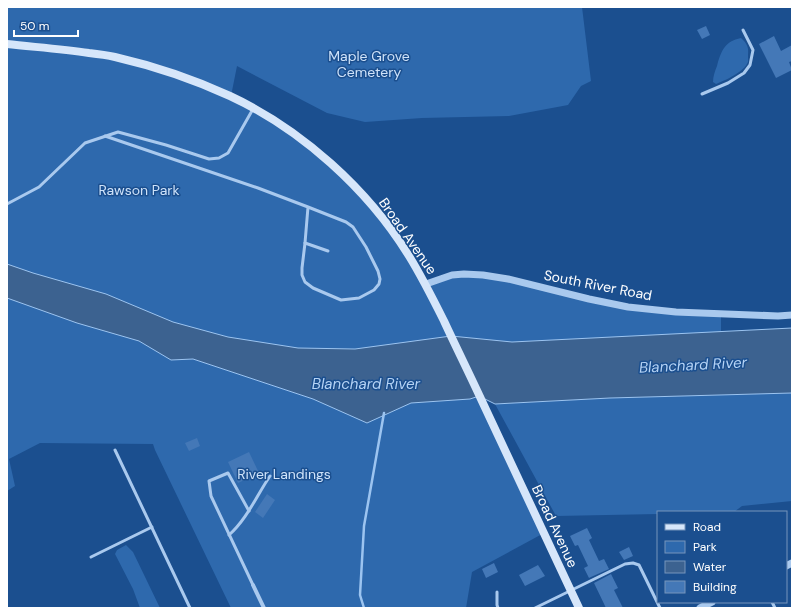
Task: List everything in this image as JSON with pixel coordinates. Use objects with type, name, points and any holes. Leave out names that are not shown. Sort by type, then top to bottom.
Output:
[{"type":"main road","name":"Broad Avenue","points":[[7,44],[113,56],[159,69],[199,83],[231,96],[291,132],[349,181],[395,234],[426,284],[579,608]]},
{"type":"street","name":"South River Road","points":[[426,284],[452,275],[483,275],[508,279],[628,307],[676,312],[778,316],[792,315]]},
{"type":"street","points":[[253,585],[264,608]]},
{"type":"street","points":[[700,608],[710,603]]},
{"type":"lane","points":[[702,94],[728,83],[744,74],[750,65],[753,50],[743,30]]},
{"type":"lane","points":[[7,204],[39,187],[85,143],[118,132],[209,159],[219,158],[228,153],[253,108]]},
{"type":"lane","points":[[105,136],[258,188],[308,207],[346,222],[353,227],[366,247],[378,271],[380,279],[379,284],[374,290],[359,298],[341,300],[313,288],[305,282],[302,275],[302,268],[308,207]]},
{"type":"lane","points":[[305,243],[328,251]]},
{"type":"lane","points":[[115,450],[190,608]]},
{"type":"lane","points":[[249,511],[228,472],[209,481],[211,496],[253,585]]},
{"type":"lane","points":[[229,535],[236,529],[249,511],[262,487],[270,476]]},
{"type":"lane","points":[[91,557],[152,527]]},
{"type":"lane","points":[[535,608],[625,564],[633,563],[639,565],[657,602]]},
{"type":"lane","points":[[497,592],[498,608]]},
{"type":"green space","points":[[7,7],[582,7],[591,81],[581,86],[568,105],[509,116],[422,118],[365,122],[327,113],[237,66],[231,96],[311,147],[367,200],[426,284],[452,275],[483,275],[628,307],[721,313],[721,364],[471,378],[544,533],[472,572],[466,608],[231,608],[153,444],[40,443],[9,459],[15,486],[7,491]]},
{"type":"green space","points":[[741,38],[748,48],[748,62],[746,66],[729,78],[716,84],[713,82],[713,78],[722,51],[727,44]]},
{"type":"green space","points":[[792,393],[792,501],[742,506],[735,511],[657,511],[657,514],[556,516],[495,404],[610,398]]},
{"type":"green space","points":[[126,545],[133,552],[160,608],[140,608],[133,589],[115,554],[117,550]]},
{"type":"water","name":"Blanchard River","points":[[7,264],[106,294],[173,322],[228,337],[298,348],[355,349],[451,336],[512,342],[792,328],[792,393],[610,398],[495,404],[479,396],[470,399],[411,403],[367,423],[313,399],[193,359],[171,360],[139,341],[77,323],[7,298]]},
{"type":"building","points":[[706,26],[710,35],[702,39],[697,30]]},
{"type":"building","points":[[774,36],[781,51],[792,45],[792,61],[789,62],[792,70],[776,78],[759,44]]},
{"type":"building","points":[[197,438],[200,446],[189,451],[185,443]]},
{"type":"building","points":[[249,452],[259,473],[238,483],[228,462]]},
{"type":"building","points":[[267,494],[275,500],[263,518],[255,512]]},
{"type":"building","points":[[587,528],[592,538],[589,540],[599,561],[604,559],[609,569],[589,578],[584,568],[588,566],[578,545],[575,546],[570,536]]},
{"type":"building","points":[[629,547],[633,556],[624,560],[619,552]]},
{"type":"building","points":[[494,563],[498,572],[486,578],[482,569]]},
{"type":"building","points":[[538,565],[545,576],[525,586],[519,575]]},
{"type":"building","points":[[611,574],[618,588],[614,590],[623,608],[606,608],[594,583]]},
{"type":"waterway","points":[[364,608],[360,595],[364,526],[384,413]]},
{"type":"park label","name":"Maple Grove Cemetery","points":[[369,64]]},
{"type":"park label","name":"Rawson Park","points":[[139,190]]},
{"type":"park label","name":"River Landings","points":[[284,474]]}]
